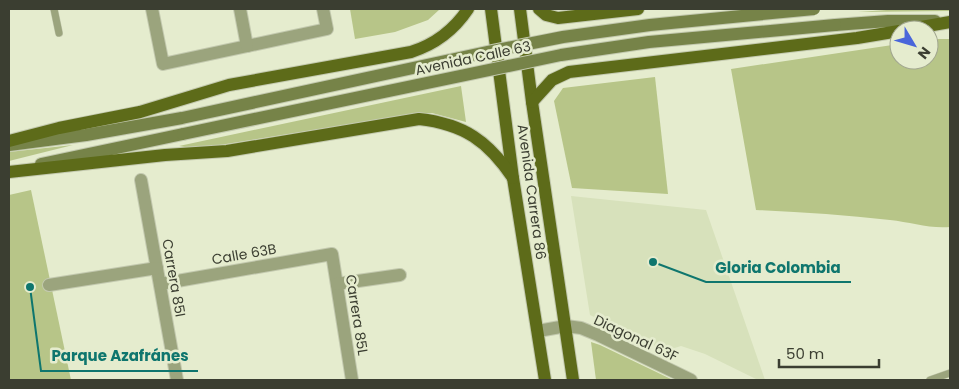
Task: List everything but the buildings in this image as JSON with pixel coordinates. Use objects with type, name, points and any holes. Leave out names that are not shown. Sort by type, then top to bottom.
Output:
[{"type":"main road","points":[[9,141],[59,128],[140,112],[229,85],[411,52],[446,35],[459,22],[468,9]]},
{"type":"main road","name":"Avenida Carrera 86","points":[[491,9],[514,178],[546,380]]},
{"type":"main road","name":"Avenida Carrera 86","points":[[520,9],[573,380]]},
{"type":"main road","points":[[539,9],[546,14],[558,18],[638,9]]},
{"type":"main road","name":"Avenida Calle 63","points":[[9,145],[86,135],[182,118],[563,37],[650,24],[814,9]]},
{"type":"main road","name":"Avenida Calle 63","points":[[9,171],[561,55],[650,42],[835,24],[888,21],[950,21]]},
{"type":"main road","points":[[532,102],[552,80],[569,72],[847,40],[889,33]]},
{"type":"main road","points":[[9,171],[165,155],[227,151],[419,119],[447,124],[479,140],[500,158],[514,178]]},
{"type":"street","points":[[152,9],[163,64],[327,29],[323,9]]},
{"type":"street","points":[[240,9],[247,46]]},
{"type":"street","name":"Carrera 85I","points":[[141,180],[177,380]]},
{"type":"street","name":"Calle 63B","points":[[160,284],[332,254]]},
{"type":"street","name":"Carrera 85L","points":[[332,254],[352,380]]},
{"type":"street","points":[[49,285],[157,268]]},
{"type":"street","points":[[337,284],[400,275]]},
{"type":"street","name":"Diagonal 63F","points":[[538,331],[566,326],[581,328],[598,334],[690,380]]},
{"type":"lane","points":[[54,9],[58,33]]},
{"type":"lane","points":[[930,380],[950,373]]},
{"type":"shaded area","points":[[350,9],[440,9],[428,20],[395,32],[355,39]]},
{"type":"shaded area","points":[[901,9],[950,9],[950,11],[858,12]]},
{"type":"shaded area","points":[[939,39],[950,39],[950,227],[935,227],[856,217],[756,210],[731,69],[889,45],[889,70],[939,70]]},
{"type":"shaded area","points":[[655,77],[668,194],[572,188],[554,101],[563,88]]},
{"type":"shaded area","points":[[461,86],[466,122],[432,113],[415,114],[220,145],[191,148],[179,146]]},
{"type":"shaded area","points":[[73,145],[9,161],[9,152]]},
{"type":"shaded area","points":[[31,190],[71,380],[9,380],[9,195]]},
{"type":"shaded area","points":[[571,196],[706,210],[765,380],[758,380],[705,354],[681,346],[665,351],[590,315]]},
{"type":"shaded area","points":[[591,342],[600,345],[673,380],[596,380]]},
{"type":"place","name":"Gloria Colombia","points":[[653,262]]},
{"type":"place","name":"Parque Azafránes","points":[[30,287]]}]
